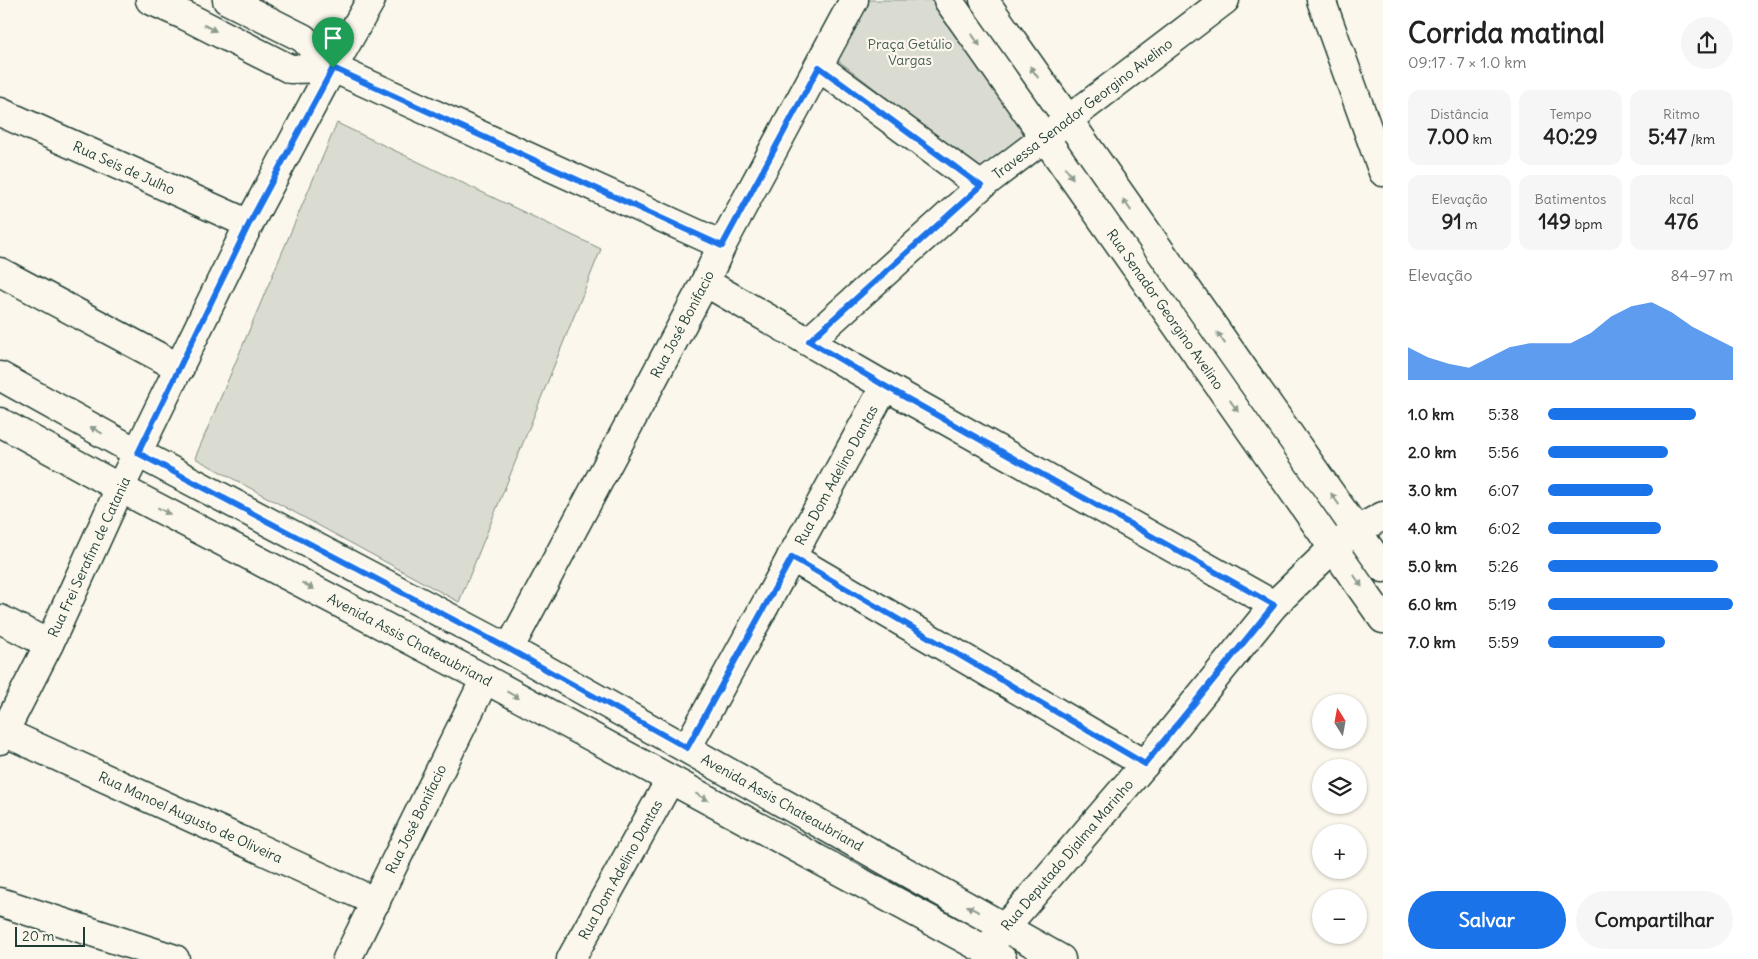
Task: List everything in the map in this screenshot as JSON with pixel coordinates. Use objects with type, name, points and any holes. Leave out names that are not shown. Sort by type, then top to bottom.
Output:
[{"type":"street","points":[[150,0],[190,8],[290,69],[333,68]]},
{"type":"street","points":[[227,0],[303,38],[333,68],[722,246]]},
{"type":"street","name":"Rua Frei Serafim de Catania","points":[[2,736],[49,644],[120,488],[249,224],[371,0]]},
{"type":"street","name":"Rua José Bonifacio","points":[[509,649],[854,0]]},
{"type":"street","name":"Rua Senador Georgino Avelino","points":[[948,0],[1383,618]]},
{"type":"street","name":"Rua Senador Georgino Avelino","points":[[984,0],[1383,568]]},
{"type":"street","name":"Travessa Senador Georgino Avelino","points":[[809,341],[981,186],[1225,0]]},
{"type":"street","points":[[1321,0],[1382,162]]},
{"type":"street","points":[[819,67],[981,186]]},
{"type":"street","name":"Rua Seis de Julho","points":[[0,112],[249,224]]},
{"type":"street","points":[[0,272],[180,368]]},
{"type":"street","points":[[704,282],[1274,605]]},
{"type":"street","name":"Avenida Assis Chateaubriand","points":[[0,376],[138,453],[509,649],[1062,959]]},
{"type":"street","name":"Rua Dom Adelino Dantas","points":[[687,748],[885,386]]},
{"type":"street","name":"Avenida Assis Chateaubriand","points":[[0,422],[120,488],[485,680],[989,956]]},
{"type":"street","name":"Rua Deputado Djalma Marinho","points":[[989,956],[1005,927],[1145,764],[1274,605],[1334,548],[1356,530],[1383,516]]},
{"type":"street","points":[[792,557],[1145,764]]},
{"type":"street","points":[[0,619],[49,644]]},
{"type":"street","name":"Rua José Bonifacio","points":[[347,959],[485,680]]},
{"type":"street","name":"Rua Manoel Augusto de Oliveira","points":[[2,736],[376,902]]},
{"type":"street","name":"Rua Dom Adelino Dantas","points":[[571,959],[670,780]]},
{"type":"street","points":[[0,902],[175,959]]},
{"type":"green space","name":"Praça Getúlio Vargas","points":[[866,0],[936,0],[1030,130],[979,169],[835,58]]},
{"type":"green space","points":[[337,123],[601,249],[459,602],[195,458]]},
{"type":"route","points":[[819,67],[981,186],[809,341],[885,386],[1274,605],[1145,764],[792,557],[687,748],[509,649],[138,453],[249,224],[333,68],[722,246],[819,67]]}]
